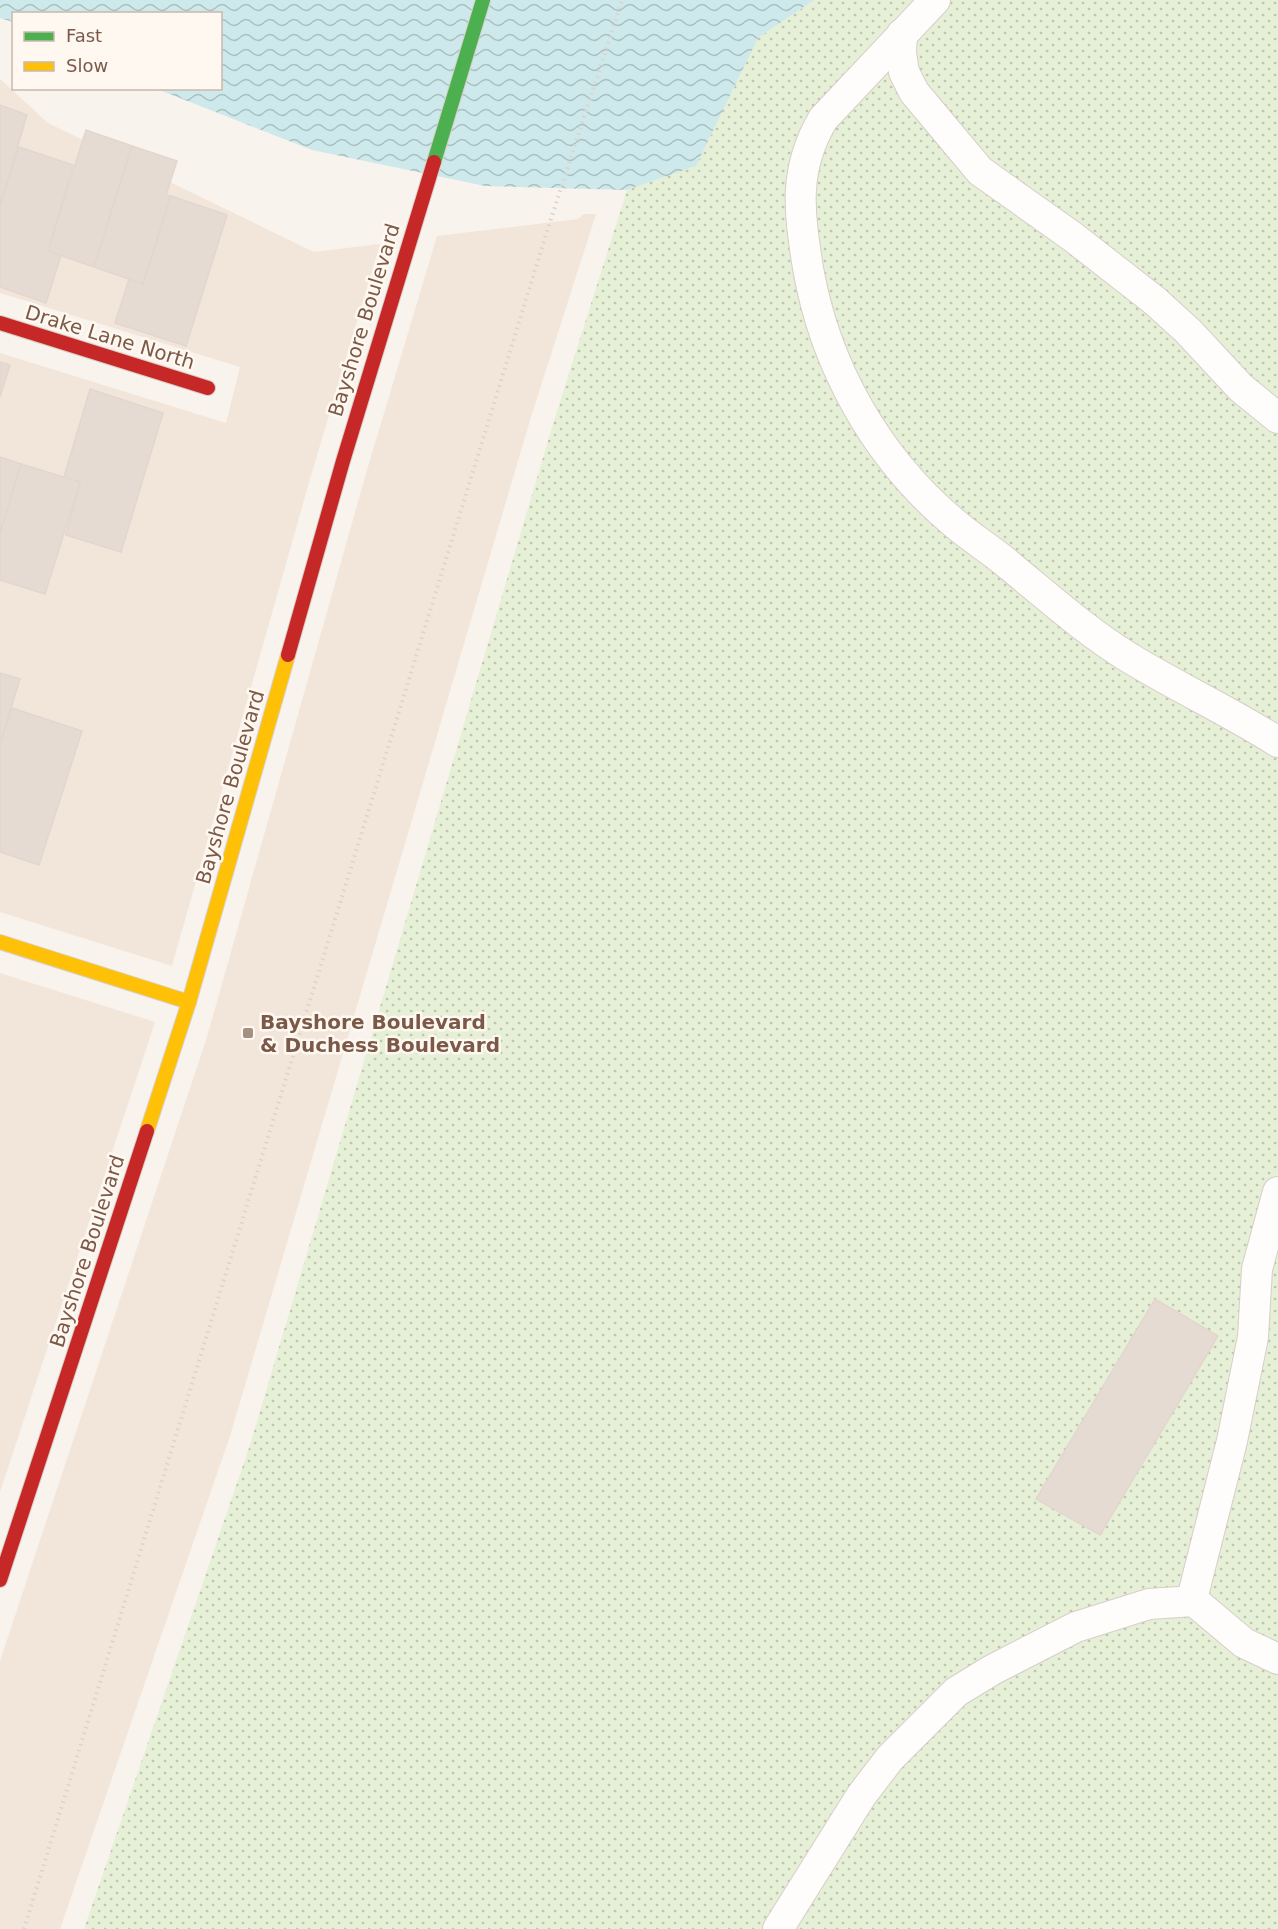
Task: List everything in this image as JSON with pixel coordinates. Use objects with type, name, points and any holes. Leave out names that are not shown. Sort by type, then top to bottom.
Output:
[{"type":"main road","name":"Bayshore Boulevard","points":[[0,1580],[189,1002],[395,284],[483,0]]},
{"type":"main road","name":"Drake Lane North","points":[[0,323],[208,388]]},
{"type":"main road","points":[[0,942],[189,1002]]},
{"type":"lane","points":[[935,0],[823,119],[810,141],[803,164],[799,189],[813,295],[841,378],[884,450],[952,521],[1010,565],[1045,596],[1128,657],[1236,716],[1278,742]]},
{"type":"lane","points":[[902,34],[901,53],[904,72],[914,93],[980,171],[1073,237],[1155,301],[1188,331],[1241,388],[1278,418]]},
{"type":"lane","points":[[1278,1192],[1257,1269],[1252,1337],[1232,1442],[1193,1595],[1194,1601],[1244,1643],[1278,1659]]},
{"type":"lane","points":[[778,1929],[861,1796],[890,1758],[956,1692],[992,1670],[1076,1627],[1149,1604],[1194,1601]]},
{"type":"path","points":[[24,1929],[548,228],[622,0]]},
{"type":"shaded area","points":[[0,79],[48,123],[314,252],[380,244],[310,479],[172,966],[0,912],[0,353],[226,423],[240,367],[0,293]]},
{"type":"shaded area","points":[[584,214],[596,214],[531,417],[230,1436],[60,1929],[0,1929],[0,1661],[207,1037],[367,470],[437,236],[578,219]]},
{"type":"shaded area","points":[[0,973],[155,1022],[0,1492]]},
{"type":"green space","points":[[814,0],[1278,0],[1278,1929],[84,1929],[250,1445],[553,424],[627,190],[696,166],[758,38]]},
{"type":"water","points":[[0,0],[814,0],[758,38],[696,166],[627,190],[485,186],[312,150],[160,90],[222,90],[222,12],[12,12],[12,22],[0,18]]},
{"type":"building","points":[[0,105],[27,115],[0,206]]},
{"type":"building","points":[[86,130],[132,146],[94,267],[48,251]]},
{"type":"building","points":[[132,146],[177,161],[166,195],[171,196],[143,284],[94,267]]},
{"type":"building","points":[[19,147],[73,165],[48,251],[61,255],[46,303],[0,287],[0,206]]},
{"type":"building","points":[[171,196],[227,215],[186,346],[115,323],[129,279],[143,284]]},
{"type":"building","points":[[0,362],[10,365],[0,397]]},
{"type":"building","points":[[90,389],[163,413],[121,552],[66,535],[80,482],[64,477]]},
{"type":"building","points":[[0,457],[21,464],[0,534]]},
{"type":"building","points":[[21,464],[80,482],[45,594],[0,580],[0,534]]},
{"type":"building","points":[[0,673],[20,679],[0,744]]},
{"type":"building","points":[[12,708],[82,731],[39,865],[0,852],[0,744]]},
{"type":"building","points":[[1155,1299],[1218,1336],[1100,1535],[1036,1499]]},
{"type":"traffic: fast","points":[[434,162],[483,0]]},
{"type":"traffic: slow","points":[[147,1131],[189,1002],[288,655]]},
{"type":"traffic: slow","points":[[0,942],[189,1002]]},
{"type":"traffic: jam","points":[[288,655],[343,461],[434,162]]},
{"type":"traffic: jam","points":[[0,323],[208,388]]},
{"type":"traffic: jam","points":[[0,1580],[147,1131]]},
{"type":"place","name":"Bayshore Boulevard & Duchess Boulevard","points":[[248,1033]]}]
